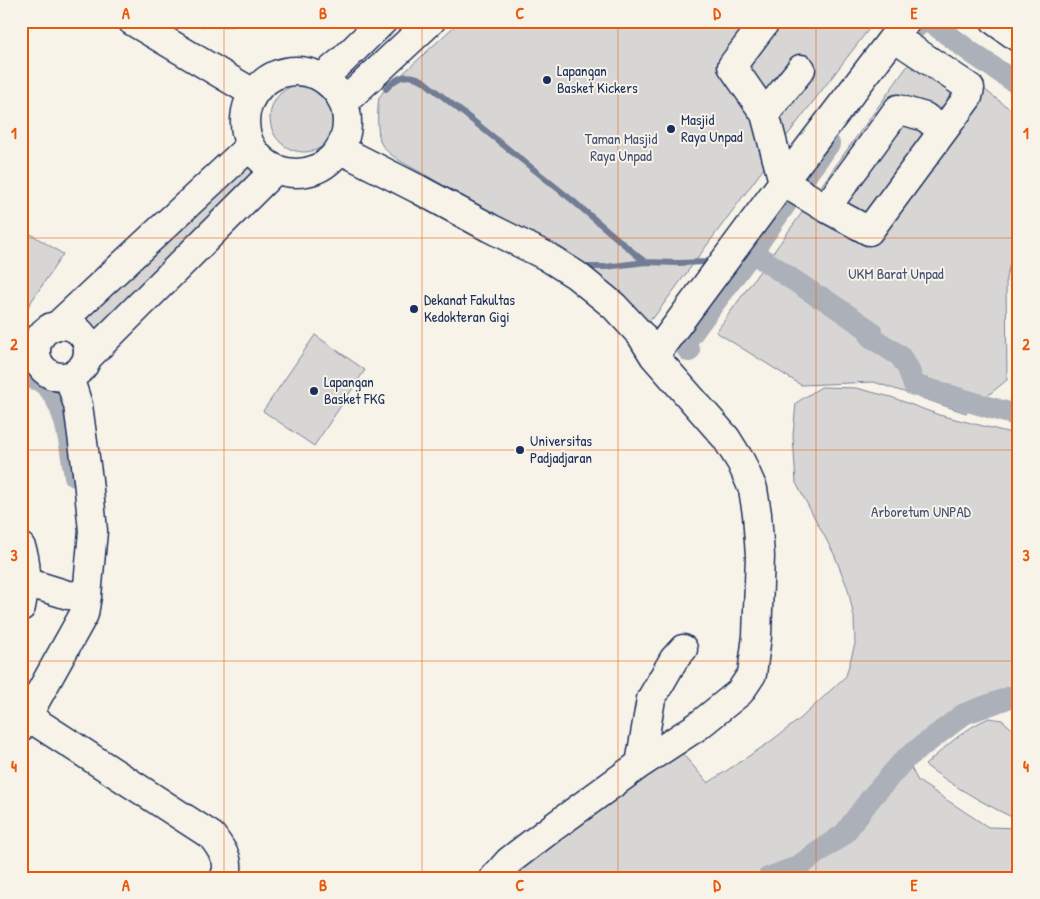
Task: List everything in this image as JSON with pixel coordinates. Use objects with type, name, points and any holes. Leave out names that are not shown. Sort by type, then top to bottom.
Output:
[{"type":"lane","points":[[132,21],[253,93]]},
{"type":"lane","points":[[322,78],[383,21]]},
{"type":"lane","points":[[343,103],[431,21]]},
{"type":"lane","points":[[654,356],[783,182],[900,29],[970,88],[968,97],[869,231],[783,182],[766,114],[732,66],[766,21]]},
{"type":"lane","points":[[995,21],[1019,38]]},
{"type":"lane","points":[[766,114],[802,69]]},
{"type":"lane","points":[[292,70],[308,72],[322,78],[338,93],[346,115],[347,127],[339,149],[330,160],[318,168],[304,173],[290,173],[276,169],[261,160],[250,146],[245,128],[246,110],[253,93],[263,82],[277,74],[292,70]]},
{"type":"lane","points":[[826,208],[898,108],[925,117],[943,130]]},
{"type":"lane","points":[[58,325],[250,146]]},
{"type":"lane","points":[[339,149],[546,256],[576,275],[614,306],[641,335],[654,356],[726,438],[741,462],[754,489],[760,556],[757,636],[752,674],[740,692],[698,726],[640,764],[552,828],[509,861],[494,878]]},
{"type":"lane","points":[[88,357],[88,346],[84,337],[68,325],[58,325],[47,329],[28,350],[45,372],[57,377],[70,377],[82,369],[88,357],[276,169]]},
{"type":"lane","points":[[70,377],[78,405],[93,531],[87,596],[84,614],[24,721],[212,836],[226,856],[228,872],[224,878]]},
{"type":"lane","points":[[21,547],[24,555],[24,594],[87,596]]},
{"type":"lane","points":[[640,764],[651,699],[674,659],[683,649]]},
{"type":"green space","points":[[187,21],[263,21],[235,26],[214,27]]},
{"type":"green space","name":"Taman Masjid Raya Unpad","points":[[460,21],[875,21],[773,154],[654,317],[649,320],[642,320],[514,230],[461,196],[397,159],[381,143],[378,115],[379,98],[382,93]]},
{"type":"green space","name":"UKM Barat Unpad","points":[[924,43],[1019,116],[1019,234],[1006,278],[1007,380],[966,413],[874,382],[801,385],[716,332]]},
{"type":"green space","points":[[304,84],[317,87],[328,94],[335,105],[338,118],[335,131],[328,142],[317,149],[304,152],[291,149],[280,142],[273,131],[270,118],[273,105],[280,94],[291,87]]},
{"type":"green space","points":[[245,165],[256,176],[102,330],[91,324],[86,313]]},
{"type":"green space","points":[[21,228],[63,254],[21,317]]},
{"type":"green space","name":"Lapangan Basket FKG","points":[[315,335],[365,370],[314,446],[263,411]]},
{"type":"green space","name":"Arboretum UNPAD","points":[[821,387],[856,388],[891,397],[939,415],[1019,435],[1019,690],[965,716],[908,762],[918,781],[988,827],[1019,828],[1019,878],[502,878],[514,866],[681,752],[708,783],[767,744],[800,719],[846,676],[855,644],[854,617],[848,589],[834,554],[796,483],[793,436],[796,403]]},
{"type":"green space","points":[[989,718],[1002,720],[1019,735],[1019,815],[1014,818],[946,780],[925,765],[963,733]]},
{"type":"waterway","points":[[908,36],[920,23],[931,22],[1019,85]]},
{"type":"waterway","points":[[386,89],[394,81],[402,77],[411,76],[422,80],[646,262],[678,263],[715,260]]},
{"type":"waterway","points":[[800,183],[829,144]]},
{"type":"waterway","points":[[689,351],[684,344],[792,195]]},
{"type":"waterway","points":[[739,255],[752,252]]},
{"type":"waterway","points":[[752,252],[871,331],[871,337],[900,356],[908,368],[914,385],[1019,416]]},
{"type":"waterway","points":[[580,266],[605,267],[646,262]]},
{"type":"waterway","points":[[21,378],[33,378],[41,381],[51,391],[66,426],[75,476]]},
{"type":"waterway","points":[[768,878],[797,867],[844,834],[871,798],[904,760],[964,714],[1019,694]]},
{"type":"place","name":"Lapangan Basket Kickers","points":[[547,80]]},
{"type":"place","name":"Masjid Raya Unpad","points":[[671,129]]},
{"type":"place","name":"Dekanat Fakultas Kedokteran Gigi","points":[[414,309]]},
{"type":"place","name":"Lapangan Basket FKG","points":[[314,391]]},
{"type":"place","name":"Universitas Padjadjaran","points":[[520,450]]}]
